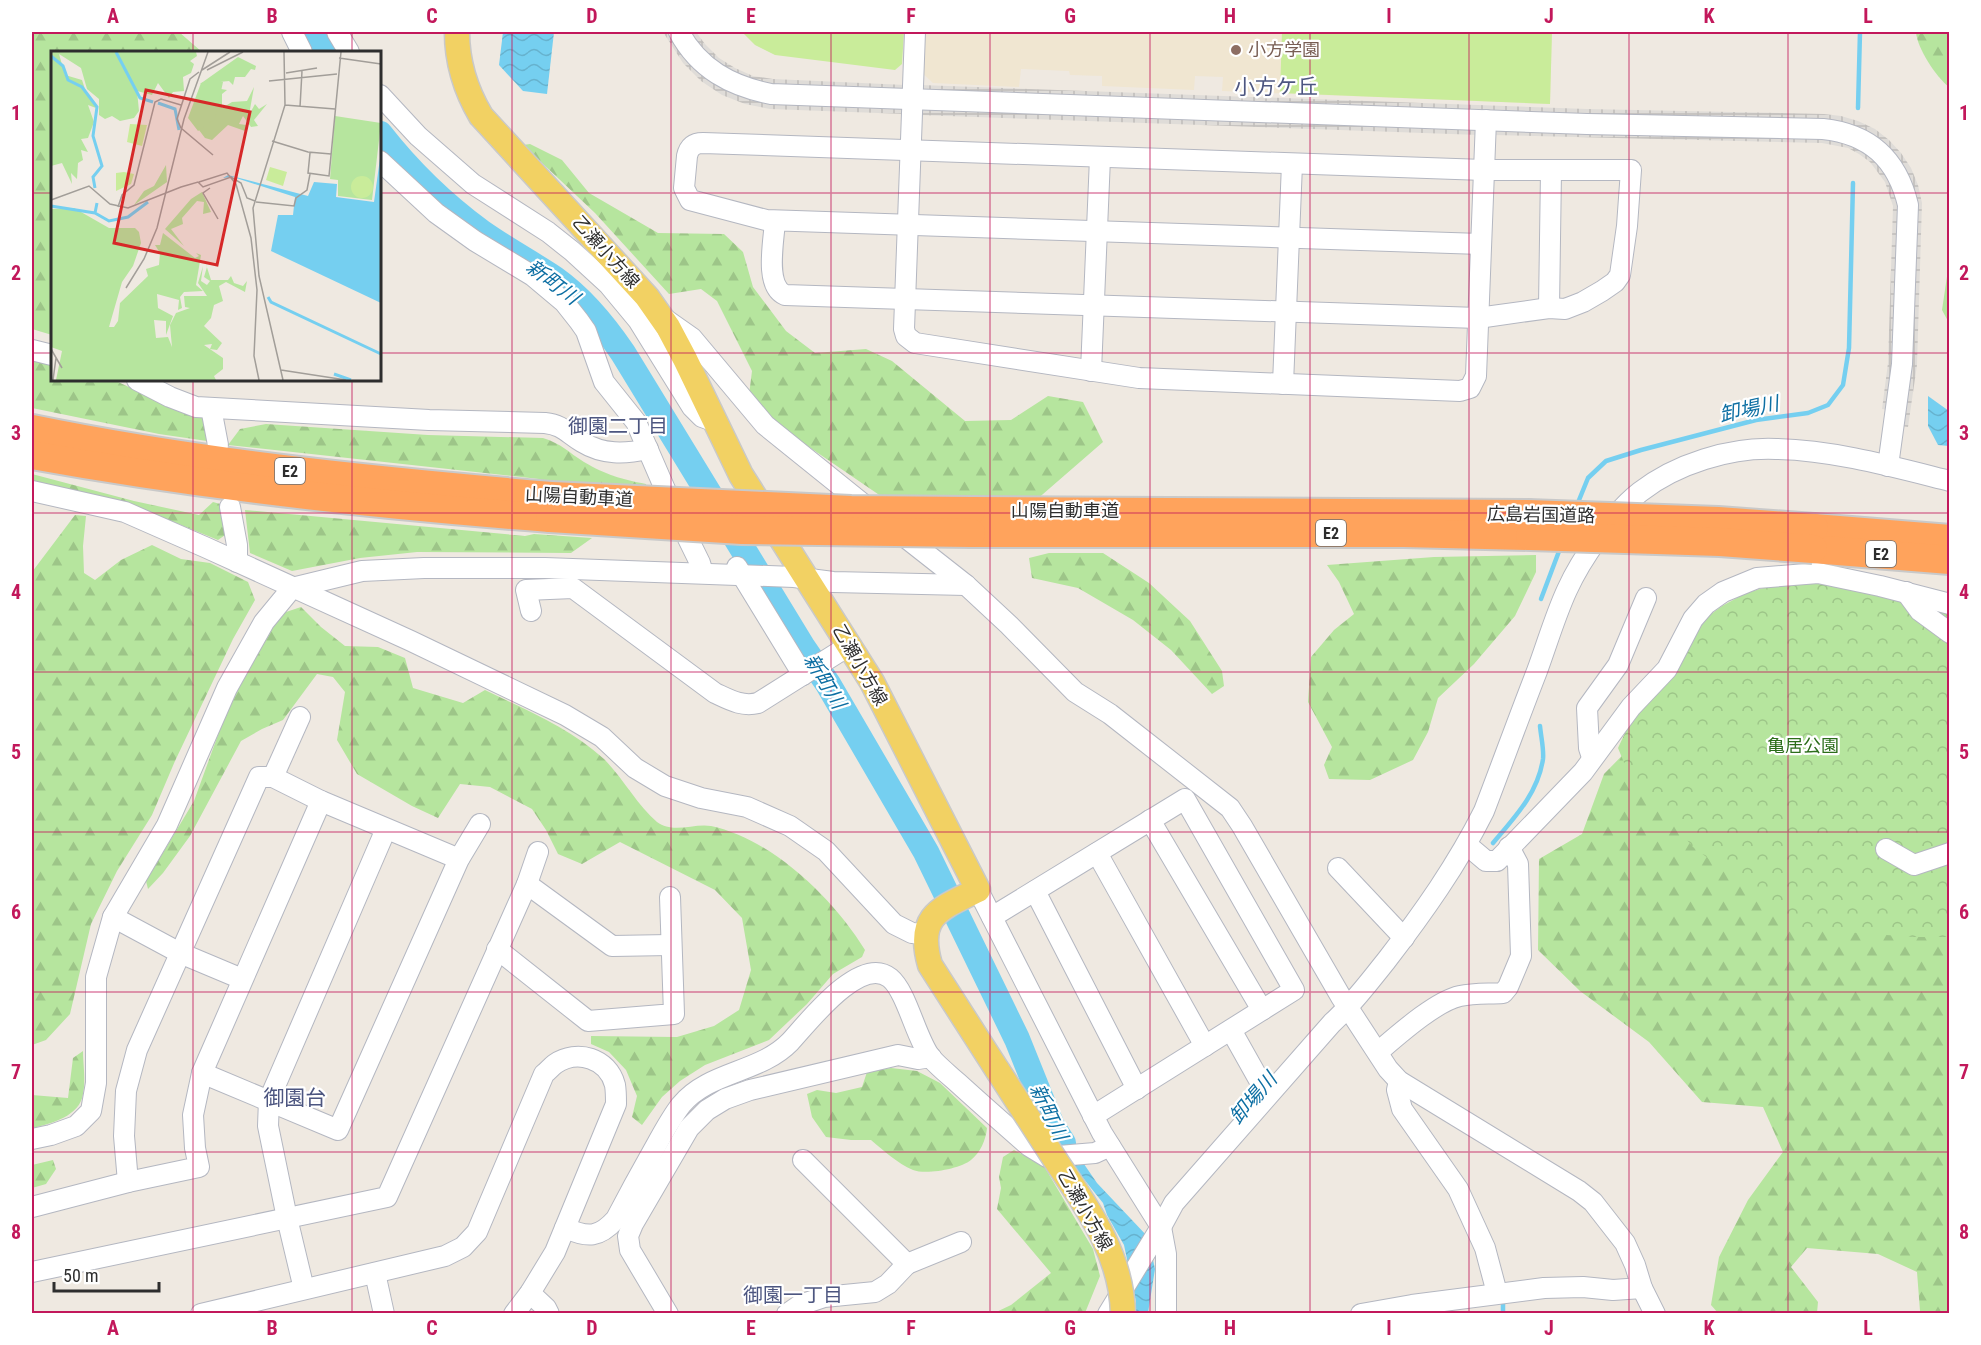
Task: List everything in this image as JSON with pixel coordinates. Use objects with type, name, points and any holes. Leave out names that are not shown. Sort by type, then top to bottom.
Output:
[{"type":"highway","name":"山陽自動車道","points":[[32,429],[92,441],[261,467],[550,507],[742,530],[852,533],[1124,525]]},
{"type":"highway","name":"山陽自動車道","points":[[32,455],[86,465],[298,495],[459,511],[550,507],[1072,511],[1124,525]]},
{"type":"highway","name":"広島岩国道路","points":[[1124,525],[1404,533],[1529,525],[1720,542],[1814,538],[1950,539]]},
{"type":"highway","name":"広島岩国道路","points":[[1814,538],[1950,560]]},
{"type":"main road","name":"乙瀬小方線","points":[[458,32],[460,69],[472,101],[482,116],[624,269],[647,297],[685,359],[741,474],[801,578],[882,700],[974,892],[937,912],[927,925],[926,950],[930,965],[1101,1230],[1121,1286],[1123,1314]]},
{"type":"street","points":[[292,32],[302,51]]},
{"type":"street","points":[[337,32],[348,51]]},
{"type":"street","points":[[679,32],[694,54],[710,70],[729,82],[749,90],[771,94],[1486,120],[1823,129],[1853,135],[1879,151],[1890,162],[1901,182],[1908,205],[1902,364],[1888,466]]},
{"type":"street","points":[[915,32],[904,332],[911,341],[1139,378],[1466,390],[1472,386],[1475,379],[1486,120]]},
{"type":"street","points":[[381,96],[418,136],[473,184],[548,232],[594,271],[638,320],[692,408],[702,417],[716,422]]},
{"type":"street","points":[[775,221],[772,278],[781,293],[1478,318],[1549,308],[1565,309],[1583,302],[1615,282],[1620,275],[1627,226],[1631,170],[1484,170],[698,143],[690,148],[687,156],[684,189],[690,200],[762,220],[775,221],[1481,244]]},
{"type":"street","points":[[1091,370],[1100,158]]},
{"type":"street","points":[[381,162],[436,213],[475,241],[533,276],[564,302],[586,331],[604,382],[636,422],[703,573]]},
{"type":"street","points":[[1283,384],[1292,164]]},
{"type":"street","points":[[1549,308],[1551,171]]},
{"type":"street","points":[[660,316],[692,338],[765,425],[966,585],[1075,692],[1110,714],[1230,808],[1388,1069],[1399,1081],[1579,1191],[1593,1202],[1625,1243],[1642,1288],[1655,1314]]},
{"type":"street","points":[[32,350],[51,355]]},
{"type":"street","points":[[139,381],[196,407],[418,420],[558,424],[583,443],[604,452],[623,453],[648,449]]},
{"type":"street","points":[[211,408],[218,445]]},
{"type":"street","points":[[1108,1314],[1174,1203],[1269,1093],[1332,1023],[1349,1008],[1431,902],[1467,846],[1484,811],[1568,589],[1600,535],[1640,492],[1673,472],[1706,458],[1745,450],[1776,449],[1818,453],[1888,466],[1950,481]]},
{"type":"street","points":[[32,491],[125,513],[237,562],[411,641],[565,715],[602,737],[635,768],[665,786],[701,798],[747,807],[790,826],[826,851],[894,924],[912,933],[927,933]]},
{"type":"street","points":[[230,507],[237,545],[237,562]]},
{"type":"street","points":[[32,1139],[76,1126],[91,1111],[96,1083],[96,977],[113,917],[167,825],[227,688],[264,622],[292,588],[362,571],[424,567],[743,573],[833,582],[966,585]]},
{"type":"street","points":[[743,573],[805,674]]},
{"type":"street","points":[[1467,846],[1486,861],[1497,861],[1577,779],[1631,707],[1667,669],[1693,619],[1706,604],[1723,592],[1757,578],[1818,573],[1950,604]]},
{"type":"street","points":[[531,611],[526,590],[573,588],[715,693],[737,703],[749,705],[758,703],[846,648]]},
{"type":"street","points":[[1906,592],[1920,610],[1950,633]]},
{"type":"street","points":[[1592,758],[1589,748],[1587,708],[1618,665],[1646,598]]},
{"type":"street","points":[[273,777],[300,717]]},
{"type":"street","points":[[128,1182],[123,1136],[126,1091],[136,1050],[259,777],[273,777],[321,801],[459,859]]},
{"type":"street","points":[[992,917],[1185,799],[1294,990],[1093,1116]]},
{"type":"street","points":[[32,1207],[128,1182],[199,1167],[193,1115],[202,1073],[321,801]]},
{"type":"street","points":[[1150,820],[1262,1010]]},
{"type":"street","points":[[202,1073],[338,1130],[459,859],[480,824]]},
{"type":"street","points":[[304,1289],[268,1126],[269,1101],[386,829]]},
{"type":"street","points":[[1378,1052],[1448,1000],[1460,996],[1503,993],[1508,987],[1521,956],[1518,864],[1509,848]]},
{"type":"street","points":[[1886,849],[1914,865],[1950,853]]},
{"type":"street","points":[[32,1272],[387,1197],[527,884],[538,852]]},
{"type":"street","points":[[1097,853],[1205,1046]]},
{"type":"street","points":[[1338,868],[1404,938]]},
{"type":"street","points":[[527,884],[612,946],[670,945]]},
{"type":"street","points":[[1035,891],[1137,1089]]},
{"type":"street","points":[[974,892],[992,917],[1093,1116],[1105,1148],[1157,1233],[1166,1254],[1166,1314]]},
{"type":"street","points":[[497,948],[588,1021],[674,1014],[670,897]]},
{"type":"street","points":[[113,917],[180,953],[242,979]]},
{"type":"street","points":[[565,1228],[586,1236],[608,1228],[616,1219],[667,1125],[682,1103],[708,1084],[774,1056],[789,1044],[839,990],[855,980],[879,973],[889,978],[897,988],[931,1057],[1029,1146],[1047,1156],[1095,1154],[1105,1148]]},
{"type":"street","points":[[1157,1233],[1181,1213],[1340,1029],[1349,1008]]},
{"type":"street","points":[[1231,1030],[1263,1087],[1269,1093]]},
{"type":"street","points":[[668,1314],[630,1251],[628,1236],[688,1128],[707,1110],[725,1099],[750,1090],[898,1055],[918,1059],[931,1057]]},
{"type":"street","points":[[201,1314],[446,1256],[464,1247],[477,1232],[544,1074],[555,1064],[572,1057],[589,1057],[605,1066],[615,1084],[616,1104],[555,1252],[514,1314]]},
{"type":"street","points":[[1399,1081],[1397,1090],[1402,1109],[1458,1190],[1485,1248],[1497,1293]]},
{"type":"street","points":[[803,1160],[907,1264]]},
{"type":"street","points":[[787,1314],[800,1305],[824,1297],[875,1292],[888,1284],[907,1264],[961,1242]]},
{"type":"street","points":[[375,1273],[384,1314]]},
{"type":"street","points":[[1361,1314],[1544,1288],[1583,1287],[1613,1290],[1642,1288]]},
{"type":"street","points":[[530,1293],[546,1308],[549,1314]]},
{"type":"shaded area","points":[[663,32],[671,32],[705,76],[902,107],[905,114],[770,109],[745,104],[722,95],[701,81],[683,63]]},
{"type":"shaded area","points":[[687,32],[696,32],[719,58],[753,76],[773,79],[906,85],[902,91],[772,87],[751,83],[714,64]]},
{"type":"shaded area","name":"小方学園","points":[[920,32],[1552,32],[1550,104],[1222,91],[1223,77],[1195,76],[1194,90],[1102,86],[1102,76],[1070,75],[1069,71],[1021,69],[1019,87],[933,83],[919,70]]},
{"type":"shaded area","points":[[920,85],[1587,109],[1824,114],[1858,121],[1875,129],[1901,153],[1911,168],[1922,203],[1917,365],[1908,427],[1901,426],[1916,220],[1871,135],[1587,117],[928,93],[921,89]]},
{"type":"shaded area","points":[[922,108],[1476,128],[1479,135],[919,115]]},
{"type":"shaded area","points":[[1496,129],[1822,136],[1850,142],[1884,167],[1900,206],[1895,363],[1889,410],[1882,409],[1888,363],[1893,206],[1885,182],[1870,162],[1859,154],[1848,148],[1822,143],[1493,135]]},
{"type":"green space","points":[[32,32],[179,32],[201,51],[51,51],[51,335],[32,329]]},
{"type":"green space","points":[[742,32],[904,32],[902,64],[895,70],[775,55],[755,45]]},
{"type":"green space","points":[[1282,32],[1552,32],[1550,104],[1280,93]]},
{"type":"green space","points":[[1916,32],[1949,32],[1949,87],[1928,62]]},
{"type":"green space","points":[[530,144],[562,160],[589,193],[658,233],[724,234],[743,252],[753,287],[786,331],[815,353],[866,349],[892,361],[965,421],[1011,420],[1048,396],[1083,402],[1103,442],[1035,501],[891,503],[774,423],[749,395],[752,371],[717,301],[701,289],[669,294],[595,213],[523,145]]},
{"type":"green space","points":[[1949,263],[1949,323],[1942,310]]},
{"type":"green space","points":[[32,359],[51,364],[51,381],[116,381],[175,409],[204,418],[207,425],[207,441],[159,434],[32,408]]},
{"type":"green space","points":[[266,424],[428,435],[543,438],[599,470],[646,484],[647,489],[549,484],[539,479],[228,445],[240,429]]},
{"type":"green space","points":[[32,474],[134,501],[199,515],[213,502],[224,505],[228,533],[218,540],[139,508],[32,483]]},
{"type":"green space","points":[[245,510],[525,536],[534,534],[592,538],[571,553],[417,552],[360,558],[292,571],[250,553]]},
{"type":"green space","points":[[75,515],[86,516],[83,546],[84,573],[95,580],[121,560],[152,545],[181,559],[210,563],[248,582],[255,600],[233,639],[152,815],[117,871],[91,924],[70,1014],[46,1040],[32,1045],[32,572]]},
{"type":"green space","points":[[1049,553],[1103,553],[1149,583],[1190,621],[1222,671],[1224,686],[1212,694],[1171,650],[1133,620],[1078,588],[1032,578],[1029,558]]},
{"type":"green space","points":[[1536,555],[1536,572],[1515,616],[1474,664],[1438,698],[1428,732],[1413,760],[1370,780],[1329,779],[1324,765],[1332,747],[1308,702],[1311,657],[1334,630],[1354,614],[1339,582],[1327,565],[1434,557]]},
{"type":"green space","name":"亀居公園","points":[[1818,578],[1949,608],[1949,937],[1914,937],[1803,929],[1693,847],[1627,770],[1618,748],[1632,718],[1682,661],[1699,623],[1722,606],[1746,593],[1781,583]]},
{"type":"green space","points":[[301,607],[345,646],[378,647],[405,658],[413,688],[463,703],[485,690],[532,712],[577,738],[604,759],[657,822],[677,828],[711,826],[734,833],[778,857],[818,891],[852,930],[865,950],[862,957],[833,974],[807,1004],[769,1040],[705,1065],[680,1081],[662,1097],[642,1125],[632,1117],[637,1096],[626,1070],[609,1052],[591,1044],[591,1036],[677,1037],[714,1026],[739,1010],[751,970],[742,918],[715,890],[620,842],[582,864],[558,854],[532,809],[490,787],[460,784],[438,818],[412,806],[357,774],[337,740],[345,692],[333,677],[317,674],[283,720],[241,741],[190,836],[163,873],[148,889],[146,881],[194,801],[235,688],[266,632],[286,612]]},
{"type":"green space","points":[[1664,713],[1949,884],[1949,1313],[1916,1313],[1920,1311],[1917,1272],[1878,1254],[1807,1248],[1791,1267],[1818,1302],[1817,1313],[1718,1313],[1711,1305],[1719,1257],[1748,1200],[1783,1152],[1763,1107],[1702,1102],[1649,1042],[1580,991],[1538,950],[1539,859],[1582,834],[1604,774]]},
{"type":"green space","points":[[83,1051],[83,1094],[81,1102],[71,1113],[64,1118],[32,1128],[32,1095],[68,1098],[73,1058]]},
{"type":"green space","points":[[891,1068],[917,1071],[940,1083],[987,1128],[982,1146],[974,1157],[966,1163],[951,1168],[919,1171],[902,1164],[871,1140],[826,1137],[812,1117],[807,1094],[817,1090],[836,1093],[862,1087],[867,1072]]},
{"type":"green space","points":[[1014,1150],[1044,1166],[1093,1249],[1100,1276],[1085,1313],[992,1314],[1011,1305],[1051,1273],[997,1209],[1003,1157]]},
{"type":"green space","points":[[53,1160],[56,1169],[46,1184],[32,1188],[32,1165]]},
{"type":"water","points":[[503,32],[554,32],[547,94],[523,91],[499,65]]},
{"type":"water","points":[[1928,396],[1949,411],[1949,446],[1938,445],[1928,426]]},
{"type":"water","points":[[1046,1110],[1059,1134],[1073,1148],[1097,1183],[1148,1237],[1155,1269],[1148,1313],[1134,1313],[1136,1302],[1124,1245],[1103,1203],[1075,1168],[1051,1129]]},
{"type":"waterway","name":"新町川","points":[[312,32],[323,51]]},
{"type":"waterway","name":"卸場川","points":[[1858,108],[1860,32]]},
{"type":"waterway","name":"新町川","points":[[381,135],[415,174],[453,210],[481,232],[555,279],[575,295],[601,323],[623,353],[802,646],[828,684],[926,852],[1017,1039],[1052,1126],[1063,1143]]},
{"type":"waterway","name":"卸場川","points":[[1577,505],[1588,478],[1606,461],[1756,420],[1808,413],[1828,405],[1843,385],[1849,348],[1853,183]]},
{"type":"waterway","name":"卸場川","points":[[1541,599],[1561,546]]},
{"type":"waterway","name":"卸場川","points":[[1493,843],[1524,804],[1536,783],[1543,759],[1540,726]]},
{"type":"waterway","points":[[1503,1298],[1503,1314]]},
{"type":"place","name":"小方学園","points":[[1236,50]]},
{"type":"district","name":"小方ケ丘","points":[[1276,87]]},
{"type":"district","name":"御園二丁目","points":[[618,426]]},
{"type":"district","name":"御園台","points":[[295,1098]]},
{"type":"district","name":"御園一丁目","points":[[793,1295]]}]
